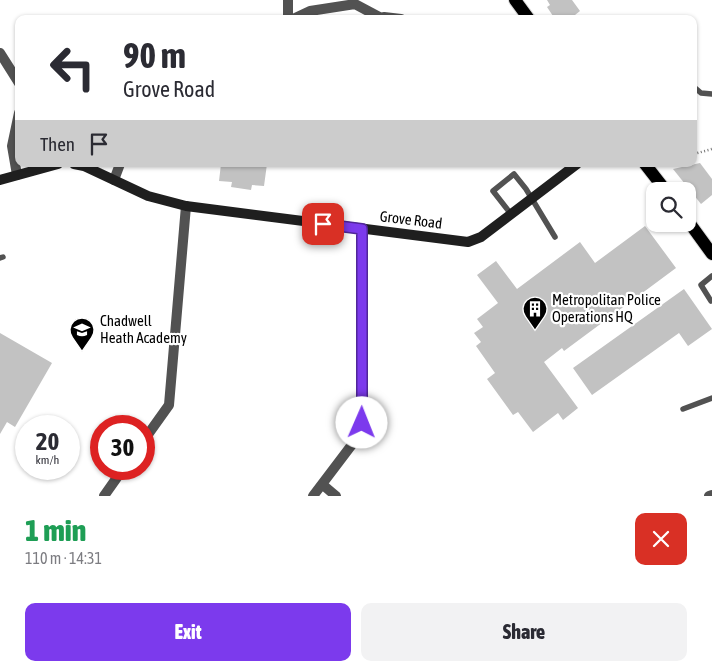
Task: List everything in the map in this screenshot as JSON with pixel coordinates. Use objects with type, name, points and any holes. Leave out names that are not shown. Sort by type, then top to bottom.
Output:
[{"type":"main road","points":[[515,0],[526,15]]},
{"type":"main road","points":[[647,167],[659,182]]},
{"type":"main road","points":[[696,232],[712,254]]},
{"type":"street","points":[[288,0],[288,15]]},
{"type":"street","points":[[302,15],[310,11],[355,4],[378,15]]},
{"type":"street","points":[[0,53],[15,77]]},
{"type":"street","points":[[15,132],[12,146],[15,163]]},
{"type":"street","points":[[16,167],[17,175]]},
{"type":"street","points":[[0,180],[47,167]]},
{"type":"street","name":"Grove Road","points":[[86,167],[148,196],[186,206],[468,242],[481,237],[573,167]]},
{"type":"street","points":[[114,180],[119,167]]},
{"type":"street","points":[[155,425],[169,405],[186,206]]},
{"type":"street","points":[[313,496],[360,434],[362,423],[362,229]]},
{"type":"street","points":[[104,496],[115,480]]},
{"type":"street","points":[[323,485],[336,496]]},
{"type":"lane","points":[[697,89],[712,94]]},
{"type":"lane","points":[[511,214],[493,192],[514,174],[555,237]]},
{"type":"lane","points":[[711,301],[701,285],[712,276]]},
{"type":"lane","points":[[683,409],[712,398]]},
{"type":"path","points":[[697,153],[712,150]]},
{"type":"building","points":[[547,0],[572,0],[580,11],[575,15],[552,15],[547,7],[550,5]]},
{"type":"building","points":[[700,163],[712,179],[712,195],[701,204],[696,198],[696,182],[683,182],[673,169],[697,167],[697,164]]},
{"type":"building","points":[[221,167],[267,167],[264,186],[252,185],[251,190],[231,187],[232,182],[219,181]]},
{"type":"building","name":"Metropolitan Police Operations HQ","points":[[645,226],[646,232],[649,232],[676,268],[564,351],[562,348],[544,362],[578,408],[563,420],[558,413],[533,432],[518,412],[513,415],[487,379],[495,373],[476,346],[481,342],[474,333],[483,327],[477,319],[498,303],[477,275],[496,261],[517,289],[580,242],[595,263]]},
{"type":"building","points":[[684,289],[712,329],[688,346],[679,333],[592,395],[573,368]]},
{"type":"building","points":[[0,333],[52,363],[22,415],[15,415],[15,427],[7,422],[0,434]]},
{"type":"place","name":"Metropolitan Police Operations HQ","points":[[535,330]]},
{"type":"place","name":"Chadwell Heath Academy","points":[[82,351]]},
{"type":"route","points":[[323,224],[362,229],[362,423]]}]
